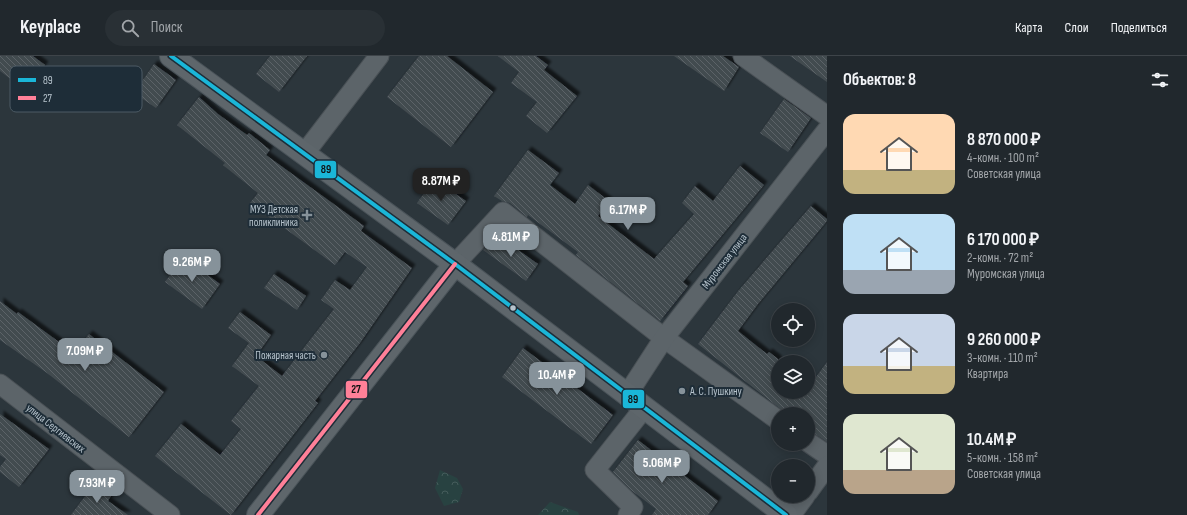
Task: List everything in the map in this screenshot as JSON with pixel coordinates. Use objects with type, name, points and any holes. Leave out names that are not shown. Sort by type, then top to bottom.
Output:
[{"type":"main road","points":[[171,56],[455,264],[786,515]]},
{"type":"main road","points":[[258,515],[455,264]]},
{"type":"street","points":[[304,154],[379,56]]},
{"type":"street","points":[[743,56],[827,116]]},
{"type":"street","name":"Муромская улица","points":[[627,395],[664,338],[827,130]]},
{"type":"street","points":[[455,264],[503,212],[664,338],[771,415]]},
{"type":"street","name":"улица Сергиевских","points":[[0,384],[170,515]]},
{"type":"street","points":[[628,515],[633,507],[595,470],[637,417]]},
{"type":"street","points":[[815,447],[827,456]]},
{"type":"street","points":[[815,482],[827,466]]},
{"type":"street","points":[[791,515],[800,503]]},
{"type":"green space","points":[[440,470],[457,478],[463,489],[459,502],[444,506],[435,488]]},
{"type":"green space","points":[[550,502],[578,512],[579,515],[538,515]]},
{"type":"building","points":[[0,56],[33,56],[45,65],[10,66],[10,79],[0,71]]},
{"type":"building","points":[[270,56],[307,56],[279,92],[256,74]]},
{"type":"building","points":[[419,56],[447,56],[493,92],[451,147],[387,97]]},
{"type":"building","points":[[498,56],[536,56],[548,65],[544,70],[577,96],[547,133],[526,116],[537,102],[511,83],[519,72]]},
{"type":"building","points":[[674,56],[723,56],[739,67],[724,91]]},
{"type":"building","points":[[790,56],[827,56],[827,82]]},
{"type":"building","points":[[154,64],[176,80],[156,108],[142,98],[142,81]]},
{"type":"building","points":[[199,97],[218,114],[247,135],[249,133],[270,150],[266,155],[364,226],[361,231],[412,268],[360,343],[315,401],[318,403],[231,515],[155,456],[181,424],[220,455],[241,429],[231,421],[259,386],[232,366],[249,343],[228,328],[240,312],[271,335],[256,356],[282,376],[334,309],[321,300],[335,280],[350,290],[367,267],[345,252],[335,265],[250,203],[258,193],[223,165],[225,163],[177,125]]},
{"type":"building","points":[[784,99],[811,118],[788,152],[760,133]]},
{"type":"building","points":[[528,150],[559,173],[550,185],[575,204],[588,185],[609,201],[598,216],[654,259],[694,214],[682,203],[695,186],[713,201],[740,166],[764,185],[683,282],[688,286],[660,321],[576,255],[578,252],[528,215],[527,217],[510,203],[502,201],[494,196]]},
{"type":"building","points":[[434,179],[466,201],[448,225],[417,203]]},
{"type":"building","points":[[811,206],[827,219],[827,221],[758,304],[738,331],[767,354],[769,352],[773,355],[771,355],[771,399],[815,399],[815,378],[827,362],[827,442],[815,434],[815,407],[778,407],[698,344],[739,290]]},
{"type":"building","points":[[497,235],[538,264],[526,281],[483,250]]},
{"type":"building","points":[[183,257],[220,284],[202,309],[165,282]]},
{"type":"building","points":[[274,274],[306,296],[297,310],[264,288]]},
{"type":"building","points":[[0,301],[17,314],[18,312],[74,353],[89,334],[164,392],[129,437],[47,373],[0,340]]},
{"type":"building","points":[[523,348],[613,415],[591,444],[502,377]]},
{"type":"building","points":[[0,414],[49,449],[19,487],[0,472],[0,467],[6,459],[0,455]]},
{"type":"building","points":[[638,440],[718,501],[708,515],[652,515],[656,509],[631,490],[613,472]]},
{"type":"building","points":[[94,484],[111,496],[108,501],[128,515],[71,515]]},
{"type":"transit line","name":"89","points":[[171,56],[455,264],[786,515]]},
{"type":"transit line","name":"27","points":[[258,515],[455,264]]},
{"type":"place","name":"МУЗ Детская поликлиника","points":[[307,215]]},
{"type":"place","name":"Пожарная часть","points":[[324,355]]},
{"type":"place","name":"А. С. Пушкину","points":[[682,391]]}]
